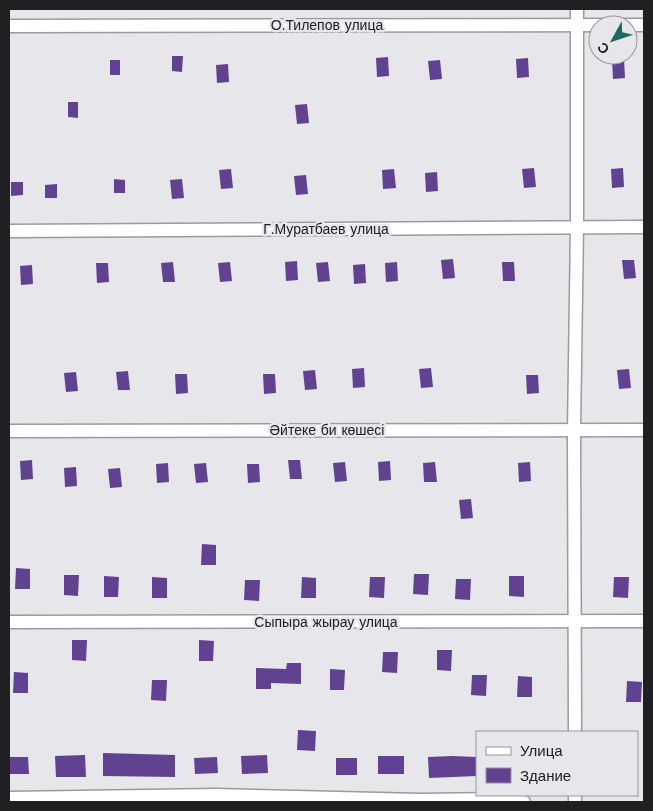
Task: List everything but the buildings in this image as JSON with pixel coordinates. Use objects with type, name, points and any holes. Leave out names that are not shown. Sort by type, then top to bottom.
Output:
[{"type":"street","points":[[575,731],[574,431],[577,227],[577,9]]},
{"type":"street","name":"О.Тилепов улица","points":[[9,26],[644,24]]},
{"type":"street","name":"Г.Муратбаев улица","points":[[9,231],[644,227]]},
{"type":"street","name":"Әйтеке би көшесі","points":[[9,431],[644,430]]},
{"type":"street","name":"Сыпыра жырау улица","points":[[9,622],[644,621]]},
{"type":"street","points":[[9,798],[216,795],[420,800],[500,799],[524,802]]}]
